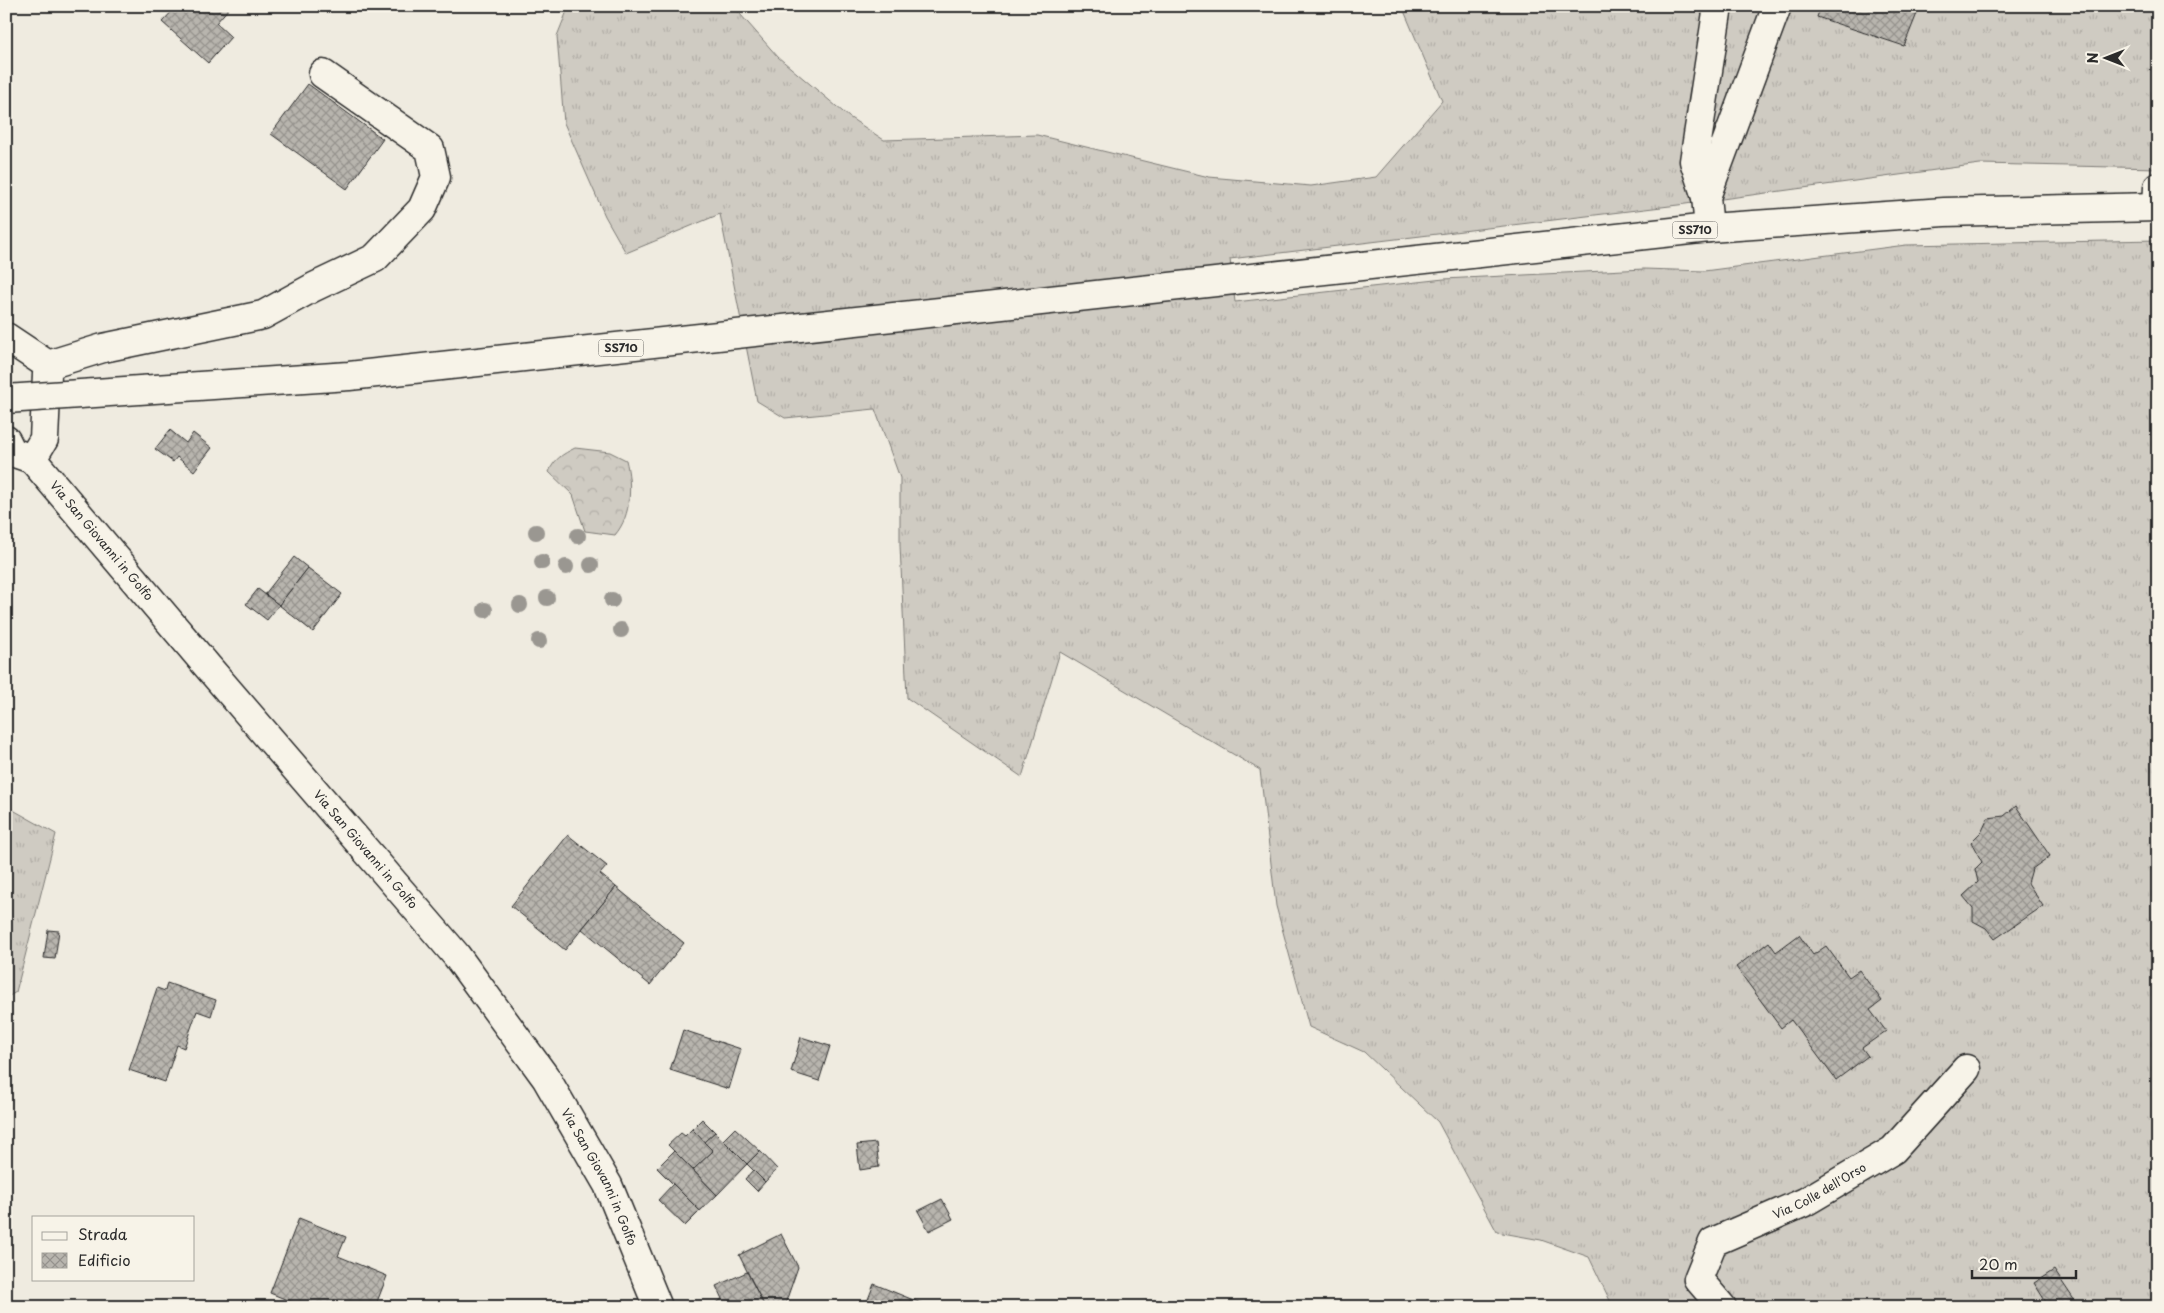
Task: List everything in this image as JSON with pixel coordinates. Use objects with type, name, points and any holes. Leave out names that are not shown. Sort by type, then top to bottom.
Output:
[{"type":"main road","points":[[1709,228],[1706,197],[1694,162],[1718,6]]},
{"type":"main road","points":[[1706,197],[1777,6]]},
{"type":"main road","points":[[48,365],[103,348],[264,315],[314,287],[375,258],[422,208],[436,178],[430,149],[323,74]]},
{"type":"main road","points":[[2157,207],[2158,187]]},
{"type":"main road","name":"SS710","points":[[6,399],[349,376],[1709,228],[1944,212],[2157,207]]},
{"type":"main road","points":[[6,337],[48,365]]},
{"type":"main road","points":[[13,453],[44,439],[48,365]]},
{"type":"main road","name":"Via San Giovanni in Golfo","points":[[13,453],[208,667],[456,954],[546,1078],[603,1177],[658,1307]]},
{"type":"main road","name":"Via Colle dell'Orso","points":[[1722,1307],[1698,1279],[1713,1242],[1805,1202],[1893,1150],[1966,1069]]},
{"type":"green space","points":[[569,6],[733,6],[778,57],[849,117],[884,140],[1037,135],[1209,177],[1311,186],[1376,177],[1442,101],[1402,6],[2158,6],[2158,168],[1980,164],[1678,205],[1230,259],[1235,302],[1444,279],[1644,269],[1704,271],[1906,245],[2158,240],[2158,1307],[1613,1307],[1589,1257],[1541,1240],[1497,1232],[1438,1122],[1364,1052],[1309,1027],[1276,906],[1260,770],[1060,652],[1022,777],[907,698],[900,545],[900,478],[875,409],[785,418],[757,401],[720,214],[626,253],[605,216],[564,123],[557,36]]},
{"type":"green space","points":[[575,448],[610,452],[626,460],[630,489],[628,509],[621,527],[615,535],[585,531],[573,495],[549,472],[559,457]]},
{"type":"green space","points":[[6,806],[56,834],[16,992],[6,998]]},
{"type":"building","points":[[177,6],[231,6],[216,23],[231,37],[208,63],[162,22]]},
{"type":"building","points":[[1821,6],[1920,6],[1904,46],[1817,17]]},
{"type":"building","points":[[308,84],[383,139],[347,189],[271,134]]},
{"type":"building","points":[[170,430],[186,443],[193,433],[212,448],[194,471],[177,457],[173,462],[155,449]]},
{"type":"building","points":[[294,557],[308,568],[279,605],[265,594]]},
{"type":"building","points":[[308,568],[342,594],[313,632],[279,605]]},
{"type":"building","points":[[258,589],[279,605],[267,620],[246,604]]},
{"type":"building","points":[[2016,806],[2050,856],[2032,869],[2028,883],[2043,906],[1995,939],[1986,928],[1973,921],[1973,908],[1963,896],[1978,882],[1975,869],[1982,862],[1971,842],[1982,831],[1988,818],[2004,816]]},
{"type":"building","points":[[568,835],[607,866],[600,874],[616,887],[565,950],[511,906]]},
{"type":"building","points":[[616,887],[684,943],[650,985],[582,929]]},
{"type":"building","points":[[48,930],[59,931],[55,959],[44,958]]},
{"type":"building","points":[[1799,935],[1813,955],[1826,946],[1849,977],[1859,970],[1882,1001],[1870,1010],[1886,1031],[1862,1048],[1868,1056],[1836,1080],[1791,1020],[1781,1028],[1736,967],[1769,942],[1776,952]]},
{"type":"building","points":[[167,983],[216,1000],[211,1016],[197,1011],[184,1048],[177,1045],[165,1082],[129,1070],[157,988],[165,991]]},
{"type":"building","points":[[683,1030],[741,1049],[729,1089],[670,1070]]},
{"type":"building","points":[[801,1037],[830,1046],[819,1081],[791,1072]]},
{"type":"building","points":[[702,1119],[715,1132],[704,1142],[692,1129]]},
{"type":"building","points":[[735,1128],[760,1151],[747,1164],[723,1140]]},
{"type":"building","points":[[692,1129],[713,1151],[693,1170],[668,1145],[681,1133],[685,1136]]},
{"type":"building","points":[[715,1132],[747,1164],[717,1195],[693,1170],[713,1151],[704,1142]]},
{"type":"building","points":[[876,1143],[879,1167],[860,1170],[857,1145]]},
{"type":"building","points":[[674,1151],[717,1195],[700,1211],[657,1168]]},
{"type":"building","points":[[760,1151],[777,1169],[765,1182],[747,1164]]},
{"type":"building","points":[[753,1170],[765,1182],[757,1191],[745,1179]]},
{"type":"building","points":[[673,1184],[700,1211],[685,1226],[658,1200]]},
{"type":"building","points":[[942,1199],[953,1219],[929,1231],[918,1211]]},
{"type":"building","points":[[299,1218],[346,1237],[338,1256],[387,1276],[375,1307],[296,1307],[297,1304],[270,1293]]},
{"type":"building","points":[[781,1234],[798,1267],[784,1307],[765,1307],[739,1255]]},
{"type":"building","points":[[2054,1270],[2079,1307],[2049,1307],[2034,1283]]},
{"type":"building","points":[[747,1272],[765,1307],[711,1307],[722,1299],[716,1286]]},
{"type":"building","points":[[874,1284],[911,1299],[908,1307],[865,1307]]},
{"type":"building","points":[[911,1299],[931,1307],[908,1307]]}]
